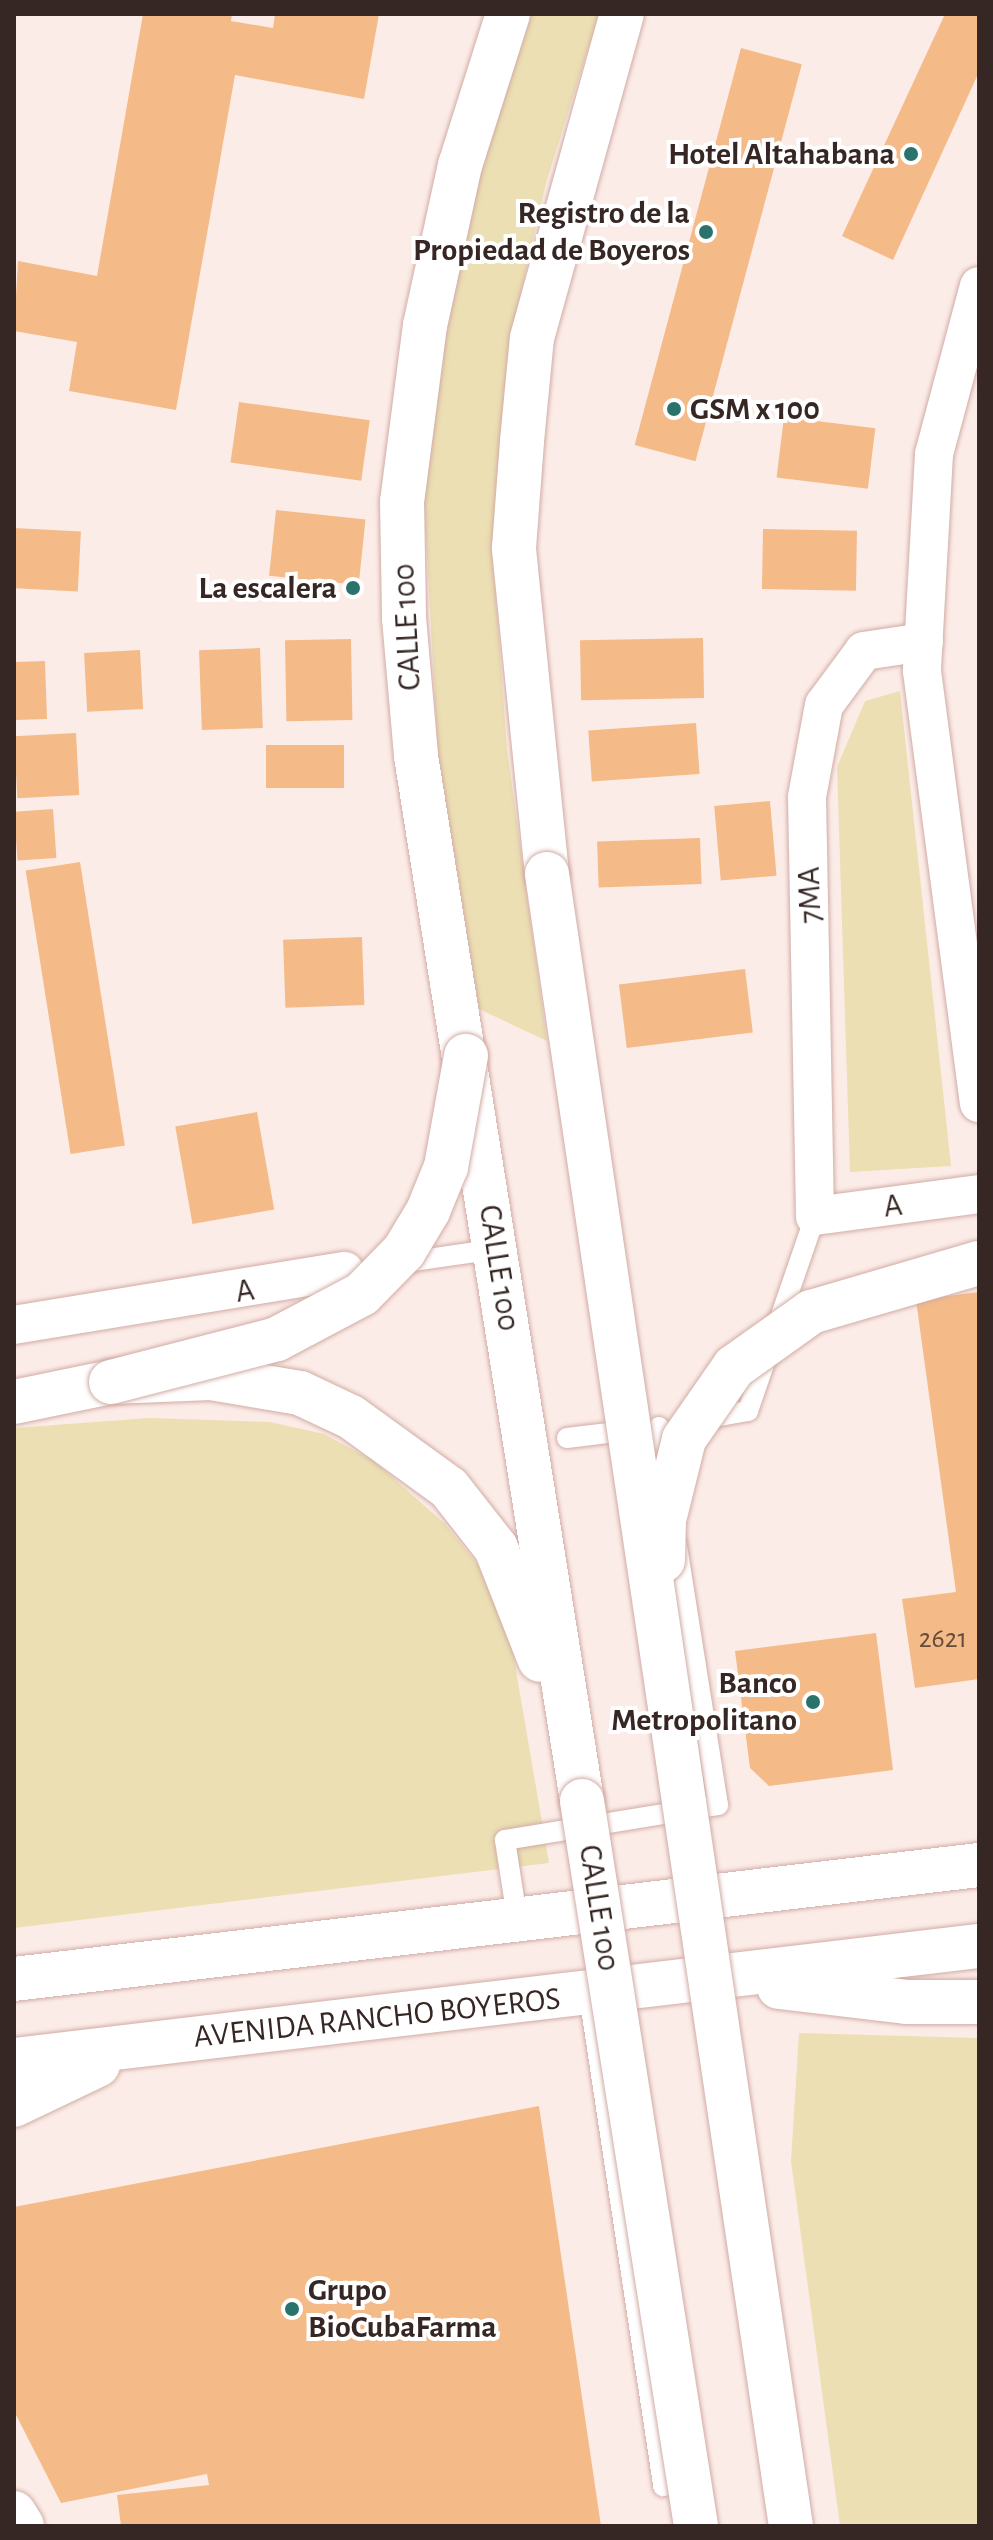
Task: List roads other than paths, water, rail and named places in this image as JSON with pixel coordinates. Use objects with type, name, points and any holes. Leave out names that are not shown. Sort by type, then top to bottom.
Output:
[{"type":"highway","name":"CALLE 100","points":[[508,14],[460,165],[425,325],[402,501],[416,756],[466,1056],[696,2526]]},
{"type":"highway","points":[[622,14],[532,338],[514,548],[547,874],[677,1782],[791,2526]]},
{"type":"highway","points":[[14,1402],[111,1382],[277,1339],[362,1294],[404,1251],[428,1211],[446,1167],[466,1056]]},
{"type":"highway","points":[[677,1782],[664,1520],[684,1439],[699,1412],[734,1367],[811,1312],[979,1263]]},
{"type":"highway","points":[[111,1382],[211,1378],[300,1393],[351,1417],[449,1488],[496,1548],[530,1627],[582,1801]]},
{"type":"highway","points":[[14,1979],[518,1924],[979,1865]]},
{"type":"highway","name":"AVENIDA RANCHO BOYEROS","points":[[14,2060],[238,2032],[725,1979],[979,1946]]},
{"type":"highway","points":[[14,1964],[65,1971],[134,1966]]},
{"type":"highway","points":[[725,1979],[906,2002],[979,2002]]},
{"type":"highway","points":[[14,2105],[76,2071],[238,2032]]},
{"type":"highway","points":[[14,2513],[22,2526]]},
{"type":"street","points":[[979,286],[934,454],[924,642],[979,1103]]},
{"type":"street","name":"7MA","points":[[815,1216],[807,797],[824,705],[864,651],[924,642]]},
{"type":"street","name":"A","points":[[815,1216],[979,1194]]},
{"type":"street","name":"A","points":[[14,1325],[345,1271]]},
{"type":"lane","points":[[567,1438],[659,1427],[748,1411],[815,1216]]},
{"type":"lane","name":"A","points":[[345,1271],[475,1252]]},
{"type":"lane","points":[[518,1924],[505,1840],[718,1805],[659,1427]]},
{"type":"lane","points":[[589,1995],[663,2486]]},
{"type":"place","name":"Hotel Altahabana","points":[[911,154]]},
{"type":"place","name":"Registro de la Propiedad de Boyeros","points":[[706,232]]},
{"type":"place","name":"GSM x 100","points":[[674,409]]},
{"type":"place","name":"La escalera","points":[[353,588]]},
{"type":"place","name":"Banco Metropolitano","points":[[813,1702]]},
{"type":"place","name":"Grupo BioCubaFarma","points":[[292,2309]]}]
